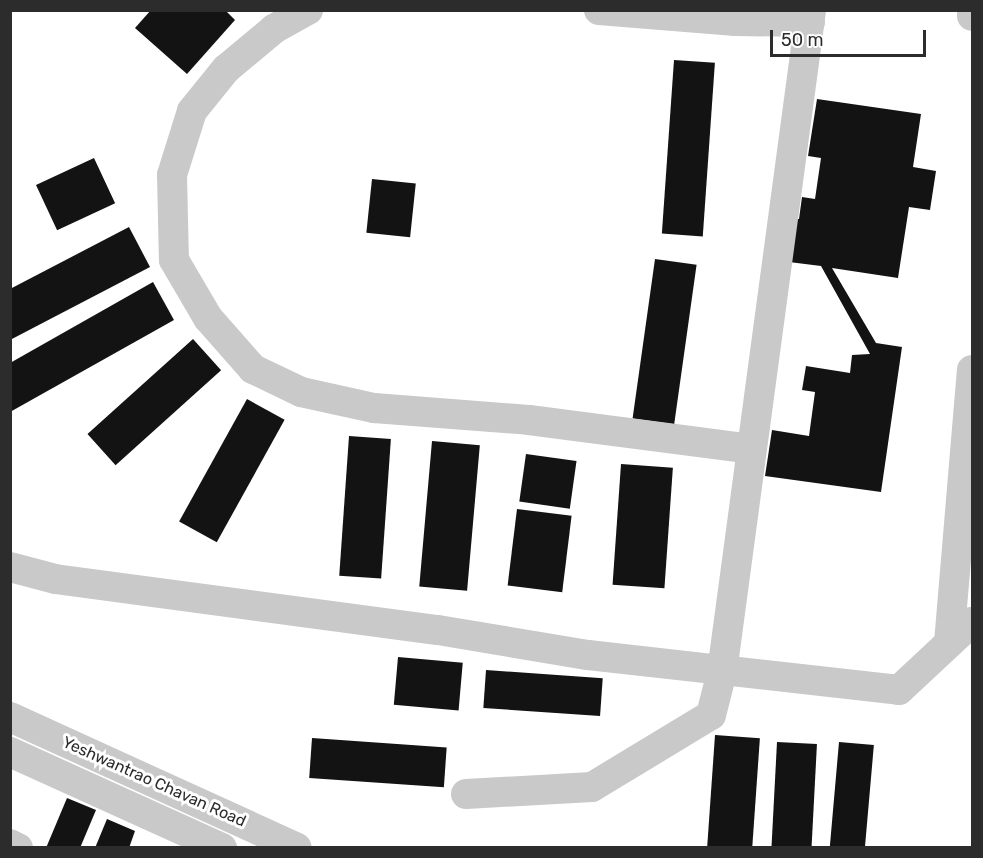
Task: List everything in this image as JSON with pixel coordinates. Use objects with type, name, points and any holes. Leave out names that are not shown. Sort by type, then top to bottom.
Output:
[{"type":"street","points":[[308,10],[274,29],[225,69],[192,111],[172,175],[174,260],[208,318],[253,369],[301,392],[374,408],[530,420],[752,449]]},
{"type":"street","points":[[466,794],[592,787],[711,715],[722,672],[810,16],[736,21],[599,10]]},
{"type":"street","points":[[972,10],[972,16]]},
{"type":"street","points":[[949,643],[972,370]]},
{"type":"street","points":[[10,567],[55,579],[722,672],[899,690],[972,622]]},
{"type":"street","name":"Yeshwantrao Chavan Road","points":[[10,717],[297,848]]},
{"type":"street","name":"Yeshwantrao Chavan Road","points":[[10,752],[223,848]]},
{"type":"street","points":[[223,848],[237,820]]},
{"type":"street","points":[[10,844],[18,848]]},
{"type":"building","points":[[151,10],[225,10],[235,20],[187,74],[135,28]]},
{"type":"building","points":[[674,60],[715,63],[703,236],[662,234]]},
{"type":"building","points":[[817,99],[921,114],[913,167],[936,171],[930,210],[909,207],[898,278],[832,268],[876,343],[902,347],[881,492],[765,476],[772,430],[809,436],[815,392],[802,390],[806,366],[850,373],[852,355],[870,354],[821,266],[781,261],[787,218],[799,219],[802,197],[815,199],[821,158],[808,156]]},
{"type":"building","points":[[94,158],[115,203],[57,230],[36,185]]},
{"type":"building","points":[[372,179],[416,184],[410,237],[366,233]]},
{"type":"building","points":[[129,227],[150,267],[10,340],[10,289]]},
{"type":"building","points":[[655,259],[697,265],[674,424],[633,418]]},
{"type":"building","points":[[153,282],[174,320],[10,412],[10,363]]},
{"type":"building","points":[[193,339],[221,370],[116,465],[87,434]]},
{"type":"building","points":[[247,399],[285,420],[217,542],[179,521]]},
{"type":"building","points":[[349,436],[391,439],[381,579],[339,576]]},
{"type":"building","points":[[432,441],[480,445],[467,591],[419,586]]},
{"type":"building","points":[[526,454],[577,461],[570,509],[519,502]]},
{"type":"building","points":[[621,464],[673,468],[664,588],[613,585]]},
{"type":"building","points":[[517,509],[572,516],[562,592],[508,585]]},
{"type":"building","points":[[398,657],[463,663],[459,710],[394,705]]},
{"type":"building","points":[[486,670],[603,678],[600,716],[483,708]]},
{"type":"building","points":[[715,735],[760,738],[752,848],[707,848]]},
{"type":"building","points":[[312,738],[447,747],[444,787],[309,778]]},
{"type":"building","points":[[777,742],[817,744],[811,848],[771,848]]},
{"type":"building","points":[[839,742],[874,745],[865,848],[830,848]]},
{"type":"building","points":[[67,798],[96,810],[80,848],[46,848]]},
{"type":"building","points":[[107,819],[135,831],[129,848],[95,848]]}]
